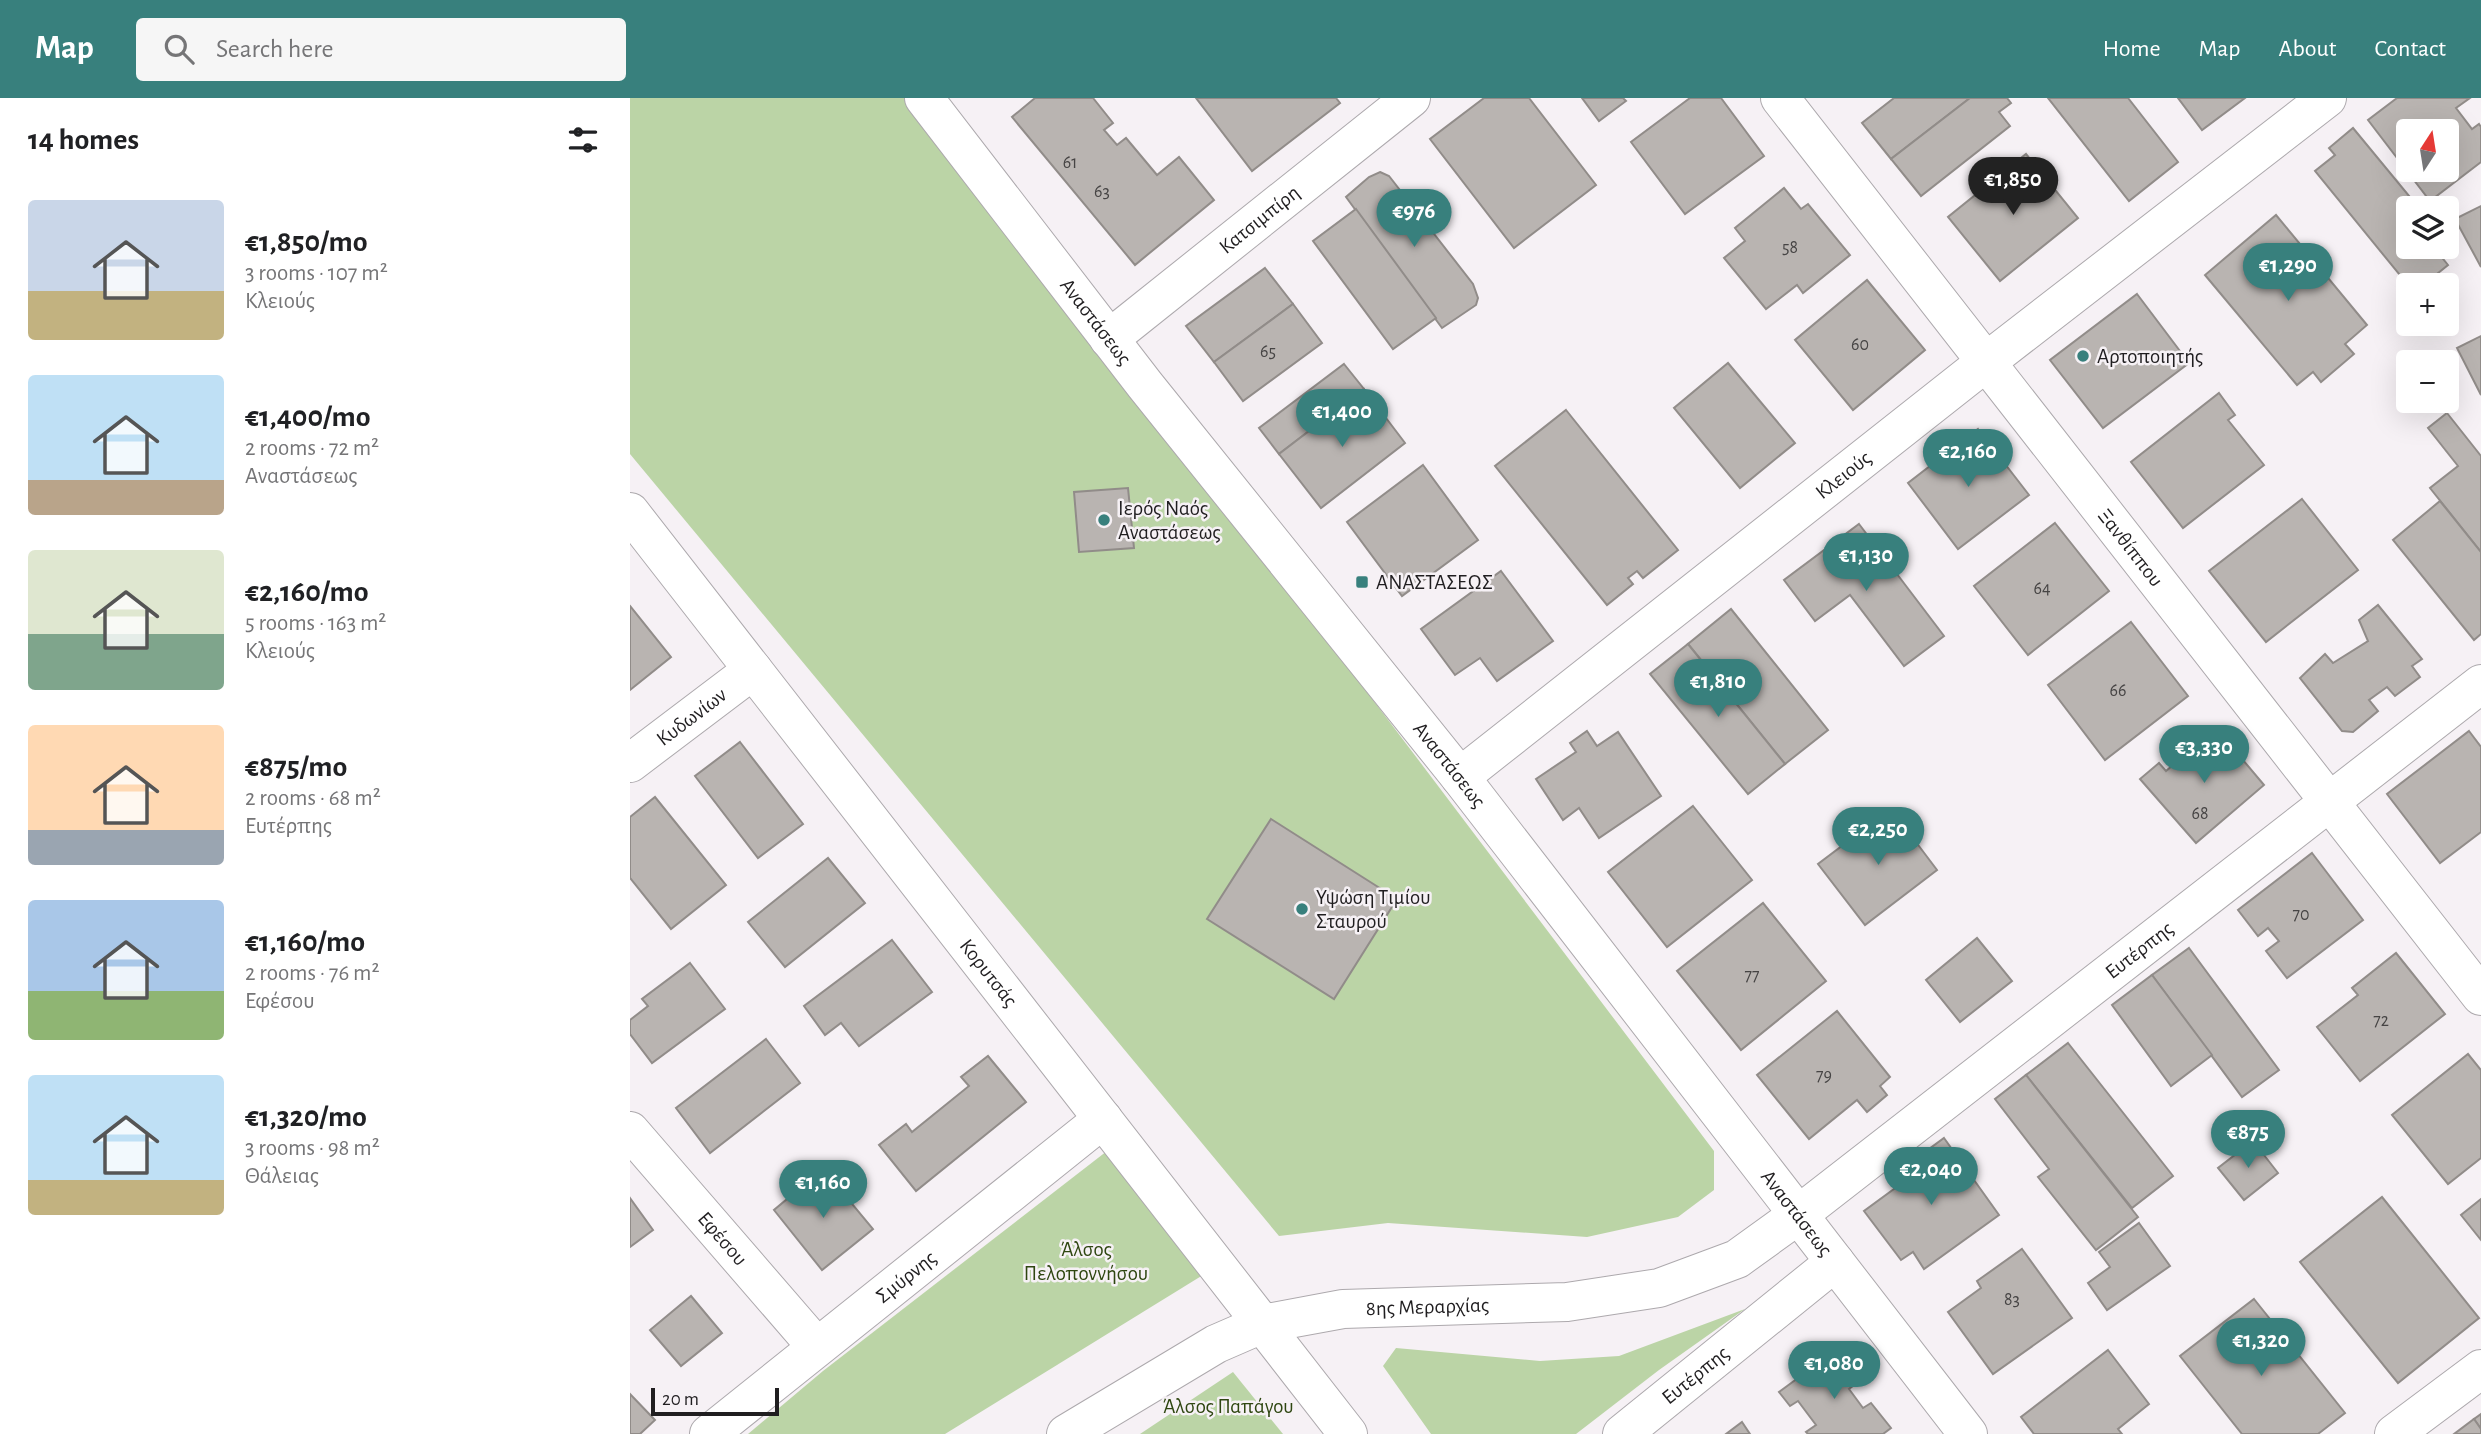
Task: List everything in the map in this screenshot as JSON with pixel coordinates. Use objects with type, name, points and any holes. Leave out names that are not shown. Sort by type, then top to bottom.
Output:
[{"type":"street","name":"Αναστάσεως","points":[[924,98],[1109,339],[1460,778],[1968,1434]]},
{"type":"street","name":"Κατσιμπίρη","points":[[1109,339],[1410,98]]},
{"type":"street","name":"Ξανθίππου","points":[[1780,98],[2481,996]]},
{"type":"street","name":"Κλειούς","points":[[1460,778],[1986,362],[2327,98]]},
{"type":"street","name":"Κορυτσάς","points":[[630,512],[1348,1434]]},
{"type":"street","name":"Κυδωνίων","points":[[630,763],[753,670]]},
{"type":"street","name":"Ευτέρπης","points":[[1798,1215],[2481,684]]},
{"type":"street","name":"Σμύρνης","points":[[709,1434],[1102,1119]]},
{"type":"street","name":"Εφέσου","points":[[630,1131],[816,1346]]},
{"type":"street","name":"8ης Μεραρχίας","points":[[1066,1434],[1216,1344],[1262,1324],[1343,1309],[1567,1302],[1658,1288],[1737,1259],[1798,1215]]},
{"type":"street","name":"Ευτέρπης","points":[[1622,1434],[1835,1262]]},
{"type":"street","points":[[2394,1434],[2481,1369]]},
{"type":"green space","points":[[630,98],[918,98],[1714,1151],[1714,1190],[1678,1217],[1587,1237],[1388,1223],[1279,1236],[630,454]]},
{"type":"green space","name":"Άλσος Πελοποννήσου","points":[[1107,1151],[1203,1275],[945,1434],[748,1434],[823,1371]]},
{"type":"green space","points":[[1745,1309],[1576,1434],[1431,1434],[1383,1366],[1396,1348],[1540,1361],[1619,1356]]},
{"type":"green space","name":"Άλσος Παπάγου","points":[[1233,1372],[1283,1434],[1140,1434]]},
{"type":"building","points":[[1035,98],[1093,98],[1113,123],[1104,130],[1117,145],[1126,138],[1157,175],[1179,157],[1214,200],[1135,265],[1012,117]]},
{"type":"building","points":[[1196,98],[1336,98],[1340,103],[1252,171]]},
{"type":"building","points":[[1484,98],[1529,98],[1596,185],[1514,248],[1430,139]]},
{"type":"building","points":[[1582,98],[1623,98],[1626,101],[1599,121]]},
{"type":"building","points":[[1690,98],[1721,98],[1764,156],[1685,214],[1631,142]]},
{"type":"building","points":[[1894,98],[1970,98],[1891,159],[1862,123]]},
{"type":"building","points":[[1970,98],[2007,98],[2011,103],[1999,112],[2010,126],[1921,196],[1891,159]]},
{"type":"building","points":[[2048,98],[2128,98],[2178,162],[2129,201]]},
{"type":"building","points":[[2178,98],[2245,98],[2202,130]]},
{"type":"building","points":[[2397,98],[2470,98],[2456,108],[2472,129],[2479,124],[2481,127],[2481,162],[2459,179],[2459,119],[2396,119],[2396,157],[2368,120]]},
{"type":"building","points":[[2353,128],[2409,196],[2396,196],[2396,259],[2443,259],[2448,265],[2438,273],[2398,273],[2315,171],[2335,155],[2329,148]]},
{"type":"building","points":[[2026,154],[2078,218],[2000,281],[1948,217]]},
{"type":"building","points":[[1380,172],[1389,176],[1473,284],[1478,298],[1476,305],[1442,328],[1346,197],[1369,177]]},
{"type":"building","points":[[2415,182],[2455,182],[2437,196],[2426,196]]},
{"type":"building","points":[[1784,188],[1801,209],[1808,204],[1850,255],[1803,293],[1797,285],[1766,309],[1724,258],[1745,241],[1735,228]]},
{"type":"building","points":[[2481,206],[2481,267],[2459,226],[2459,217]]},
{"type":"building","points":[[1356,209],[1436,318],[1393,349],[1313,241]]},
{"type":"building","points":[[2276,215],[2367,325],[2345,344],[2354,354],[2321,382],[2313,372],[2297,385],[2205,275]]},
{"type":"building","points":[[1265,268],[1293,304],[1214,362],[1186,326]]},
{"type":"building","points":[[1867,280],[1925,350],[1853,410],[1795,340]]},
{"type":"building","points":[[2137,294],[2189,363],[2103,428],[2050,360]]},
{"type":"building","points":[[1293,304],[1322,343],[1243,401],[1214,362]]},
{"type":"building","points":[[2481,336],[2481,395],[2459,350],[2457,348]]},
{"type":"building","points":[[1728,363],[1795,443],[1740,488],[1674,408]]},
{"type":"building","points":[[1344,364],[1364,389],[1279,454],[1259,428]]},
{"type":"building","points":[[1364,389],[1405,443],[1321,508],[1279,454]]},
{"type":"building","points":[[2219,393],[2235,415],[2228,420],[2264,465],[2183,528],[2131,462]]},
{"type":"building","points":[[1566,410],[1678,550],[1643,578],[1637,571],[1628,578],[1633,584],[1607,605],[1495,466]]},
{"type":"building","points":[[2447,413],[2481,456],[2481,552],[2430,488],[2458,466],[2428,428]]},
{"type":"building","points":[[1978,429],[2029,495],[1958,549],[1908,483]]},
{"type":"building","points":[[1423,465],[1478,540],[1402,596],[1347,522]]},
{"type":"building","name":"Ιερός Ναός Αναστάσεως","points":[[1128,488],[1134,548],[1079,552],[1074,492]]},
{"type":"building","points":[[2302,499],[2358,570],[2266,642],[2209,571]]},
{"type":"building","points":[[2440,501],[2481,552],[2481,634],[2474,640],[2393,540]]},
{"type":"building","points":[[2055,523],[2109,591],[2028,655],[1974,586]]},
{"type":"building","points":[[1859,524],[1944,636],[1904,666],[1850,595],[1815,621],[1784,580]]},
{"type":"building","points":[[1501,571],[1553,641],[1497,681],[1480,658],[1455,675],[1421,629]]},
{"type":"building","points":[[2378,605],[2422,659],[2412,666],[2420,677],[2395,696],[2387,687],[2369,700],[2378,711],[2353,732],[2342,731],[2300,678],[2325,654],[2333,663],[2368,641],[2359,620]]},
{"type":"building","points":[[630,606],[671,657],[630,690]]},
{"type":"building","points":[[1731,609],[1828,730],[1785,764],[1688,644]]},
{"type":"building","points":[[2131,622],[2188,696],[2105,760],[2048,685]]},
{"type":"building","points":[[1688,644],[1785,764],[1748,794],[1650,674]]},
{"type":"building","points":[[2216,728],[2264,785],[2196,843],[2140,779],[2159,763],[2166,771]]},
{"type":"building","points":[[1587,731],[1597,746],[1618,732],[1661,796],[1599,838],[1579,808],[1563,820],[1536,779],[1576,752],[1570,743]]},
{"type":"building","points":[[2469,731],[2481,747],[2481,832],[2440,863],[2387,794]]},
{"type":"building","points":[[740,742],[803,824],[758,858],[695,776]]},
{"type":"building","points":[[655,797],[726,885],[671,929],[630,878],[630,817]]},
{"type":"building","points":[[1693,806],[1752,880],[1667,947],[1608,872]]},
{"type":"building","points":[[1891,809],[1937,870],[1865,925],[1818,864]]},
{"type":"building","name":"Υψώση Τιμίου Σταυρού","points":[[1271,819],[1397,899],[1334,999],[1207,919]]},
{"type":"building","points":[[2312,853],[2363,920],[2287,978],[2266,951],[2279,941],[2268,928],[2258,936],[2238,910]]},
{"type":"building","points":[[828,858],[865,903],[785,967],[748,922]]},
{"type":"building","points":[[1763,903],[1826,981],[1741,1050],[1677,971]]},
{"type":"building","points":[[1977,938],[2012,981],[1960,1022],[1926,980]]},
{"type":"building","points":[[892,940],[932,992],[859,1046],[841,1023],[825,1035],[804,1006]]},
{"type":"building","points":[[2189,948],[2279,1070],[2242,1097],[2152,975]]},
{"type":"building","points":[[2396,953],[2445,1014],[2360,1081],[2317,1027],[2358,995],[2352,988]]},
{"type":"building","points":[[690,963],[725,1009],[652,1063],[630,1034],[630,1020],[648,1006],[642,999]]},
{"type":"building","points":[[2152,975],[2212,1055],[2171,1086],[2112,1005]]},
{"type":"building","points":[[1837,1011],[1890,1077],[1880,1086],[1887,1095],[1867,1112],[1857,1100],[1809,1139],[1757,1075]]},
{"type":"building","points":[[766,1039],[800,1083],[710,1153],[676,1108]]},
{"type":"building","points":[[2068,1043],[2173,1176],[2132,1208],[2026,1075]]},
{"type":"building","points":[[2468,1054],[2481,1070],[2481,1158],[2448,1184],[2392,1115]]},
{"type":"building","points":[[988,1056],[1026,1102],[916,1191],[879,1145],[906,1124],[912,1132],[969,1086],[961,1077]]},
{"type":"building","points":[[2026,1075],[2138,1217],[2096,1250],[2038,1177],[2049,1169],[1995,1099]]},
{"type":"building","points":[[1944,1138],[1999,1215],[1924,1269],[1913,1252],[1901,1260],[1864,1211],[1898,1186],[1891,1177]]},
{"type":"building","points":[[2253,1141],[2278,1173],[2244,1200],[2218,1168]]},
{"type":"building","points":[[823,1169],[873,1229],[822,1270],[774,1210]]},
{"type":"building","points":[[2382,1197],[2479,1318],[2398,1383],[2300,1262]]},
{"type":"building","points":[[630,1198],[653,1230],[630,1247]]},
{"type":"building","points":[[2481,1199],[2481,1240],[2461,1215]]},
{"type":"building","points":[[2139,1223],[2170,1266],[2107,1310],[2088,1283],[2110,1267],[2099,1252]]},
{"type":"building","points":[[2022,1249],[2072,1318],[1993,1374],[1948,1312],[1981,1288],[1977,1281]]},
{"type":"building","points":[[691,1296],[722,1333],[681,1366],[650,1330]]},
{"type":"building","points":[[2254,1299],[2345,1413],[2318,1434],[2242,1434],[2180,1356]]},
{"type":"building","points":[[2108,1350],[2149,1404],[2118,1429],[2122,1434],[2034,1434],[2021,1417]]},
{"type":"building","points":[[1835,1351],[1858,1382],[1849,1389],[1863,1408],[1871,1403],[1891,1428],[1883,1434],[1808,1434],[1806,1432],[1816,1425],[1798,1401],[1790,1406],[1779,1392]]},
{"type":"building","points":[[630,1394],[655,1420],[640,1434],[630,1434]]},
{"type":"building","points":[[2481,1414],[2481,1429],[2474,1419]]},
{"type":"building","points":[[2474,1419],[2481,1429],[2481,1434],[2454,1434]]},
{"type":"building","points":[[1742,1422],[1750,1434],[1726,1434]]},
{"type":"place","name":"Αρτοποιητής","points":[[2083,356]]},
{"type":"place","name":"Ιερός Ναός Αναστάσεως","points":[[1104,520]]},
{"type":"place","name":"ΑΝΑΣΤΑΣΕΩΣ","points":[[1362,582]]},
{"type":"place","name":"Υψώση Τιμίου Σταυρού","points":[[1302,909]]}]
